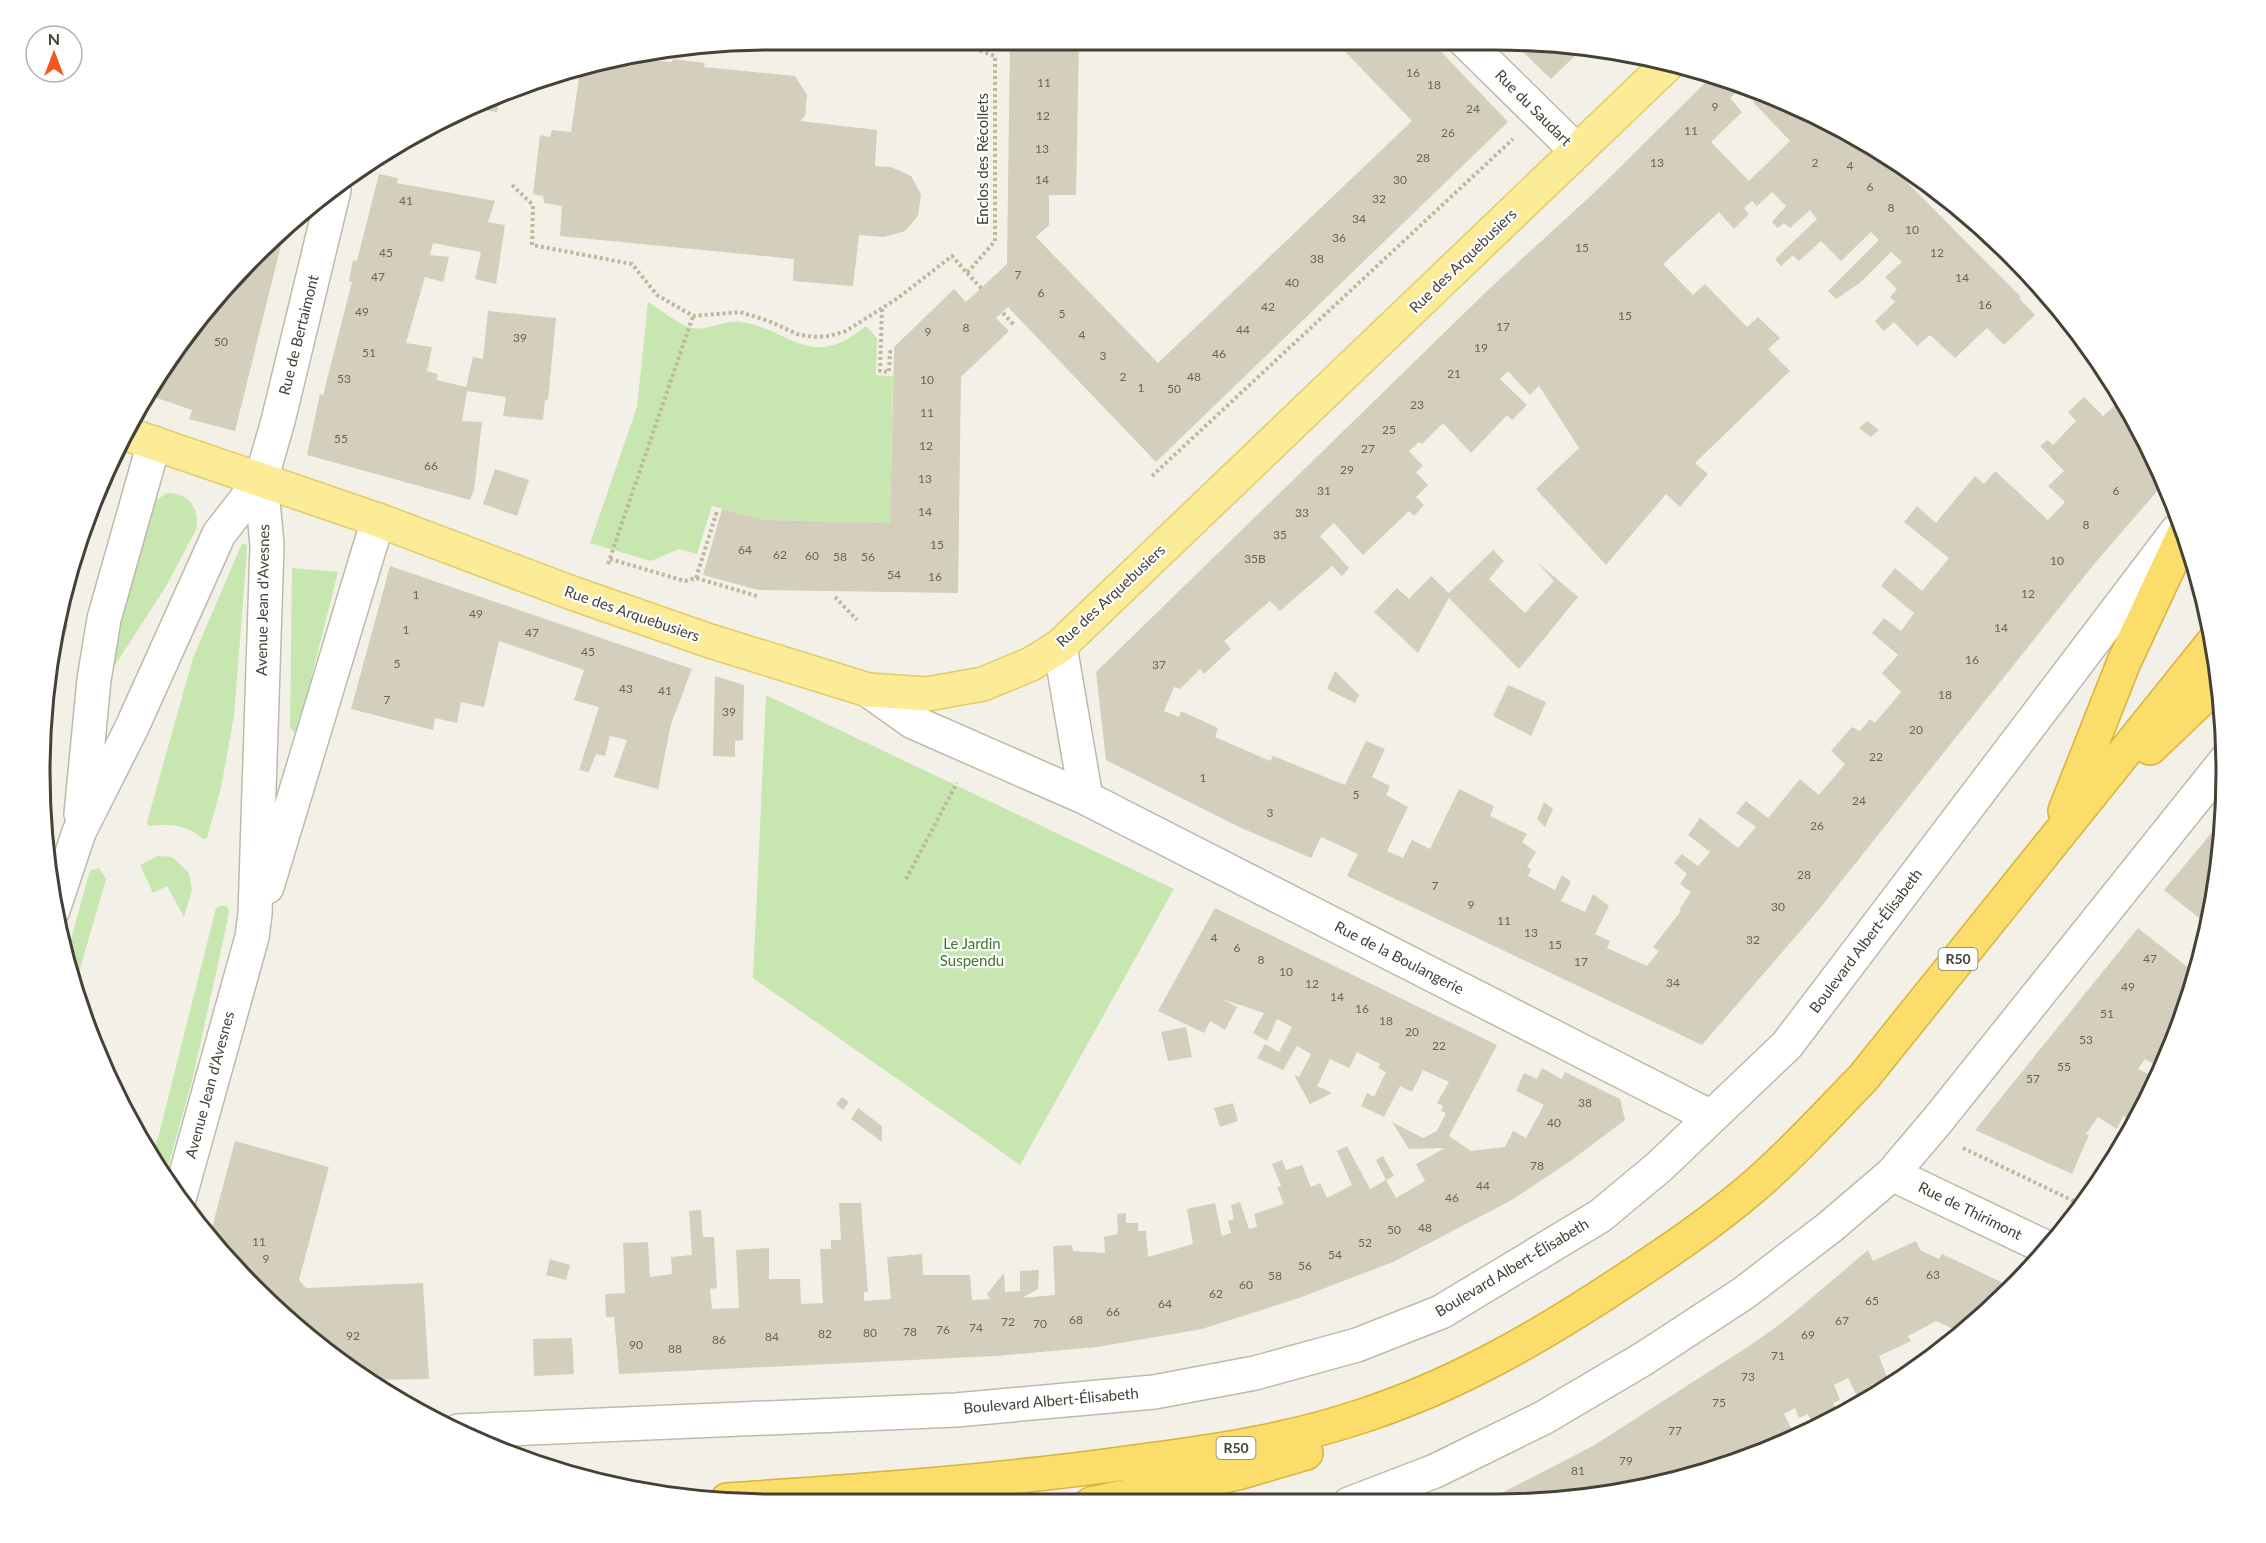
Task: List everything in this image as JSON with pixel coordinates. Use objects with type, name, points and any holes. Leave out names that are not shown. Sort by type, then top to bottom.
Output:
[{"type":"highway","points":[[2054,840],[2124,662],[2179,544]]},
{"type":"highway","name":"R50","points":[[816,1494],[1065,1472],[1226,1450],[1294,1435],[1361,1417],[1440,1387],[1504,1356],[1554,1327],[1695,1234],[1753,1187],[1863,1078],[2206,651]]},
{"type":"highway","points":[[2054,840],[2211,689]]},
{"type":"highway","points":[[1138,1494],[1238,1473],[1353,1439],[1454,1401],[1506,1374],[1564,1336],[1695,1234]]},
{"type":"main road","name":"Rue des Arquebusiers","points":[[139,438],[378,520],[710,641],[868,690],[927,694],[983,684],[1031,664],[1060,646],[1662,69]]},
{"type":"street","name":"Rue du Saudart","points":[[1474,50],[1577,151]]},
{"type":"street","name":"Rue de Bertaimont","points":[[261,480],[278,421],[331,199]]},
{"type":"street","points":[[79,832],[94,680],[139,438]]},
{"type":"street","points":[[60,890],[79,832],[132,727],[219,534],[261,480]]},
{"type":"street","name":"Avenue Jean d'Avesnes","points":[[252,937],[255,914],[267,545],[261,480]]},
{"type":"street","name":"Avenue Jean d'Avesnes","points":[[182,1188],[252,937],[378,520]]},
{"type":"street","name":"Boulevard Albert-Élisabeth","points":[[476,1430],[609,1426],[1054,1403],[1154,1392],[1255,1373],[1357,1345],[1441,1312],[1600,1216],[1659,1167],[1787,1045],[2176,534]]},
{"type":"street","points":[[1060,646],[1086,798]]},
{"type":"street","name":"Rue de la Boulangerie","points":[[868,690],[913,722],[1086,798],[1711,1118]]},
{"type":"street","points":[[1375,1494],[1436,1471],[1534,1423],[1643,1359],[1744,1293],[1830,1227],[1906,1180],[2216,773]]},
{"type":"street","name":"Rue de Thirimont","points":[[1906,1180],[2040,1245]]},
{"type":"path","name":"Enclos des Récollets","points":[[967,273],[995,241],[995,56],[978,50]]},
{"type":"path","points":[[1152,476],[1540,114]]},
{"type":"path","points":[[512,185],[532,205],[532,245],[632,264],[657,295],[693,315],[740,312],[769,321],[797,334],[829,336],[846,331],[882,308],[952,256],[982,289]]},
{"type":"path","points":[[882,308],[880,371],[889,372],[890,351],[894,351]]},
{"type":"path","points":[[1003,313],[1015,326]]},
{"type":"path","points":[[595,601],[693,315]]},
{"type":"path","points":[[696,578],[716,514],[720,515]]},
{"type":"path","points":[[610,559],[685,581],[696,578],[757,596]]},
{"type":"path","points":[[835,597],[857,620]]},
{"type":"path","points":[[906,879],[960,777]]},
{"type":"path","points":[[1906,1180],[1956,1144],[2074,1201]]},
{"type":"green space","points":[[648,302],[687,327],[704,328],[730,322],[742,322],[803,345],[816,347],[830,346],[847,339],[866,326],[877,338],[876,375],[893,376],[890,523],[766,520],[712,506],[697,554],[679,549],[651,561],[590,543],[637,407]]},
{"type":"green space","points":[[167,493],[182,496],[192,504],[196,515],[196,530],[165,588],[108,676],[133,562],[153,502]]},
{"type":"green space","points":[[242,543],[247,545],[247,551],[234,716],[221,788],[207,838],[203,839],[184,828],[170,825],[149,826],[147,822],[193,658]]},
{"type":"green space","points":[[292,568],[338,572],[298,730],[294,732],[290,728]]},
{"type":"green space","name":"Le Jardin Suspendu","points":[[766,695],[1174,889],[1020,1165],[753,978]]},
{"type":"green space","points":[[158,856],[172,857],[189,873],[192,890],[184,917],[167,886],[153,893],[140,865]]},
{"type":"green space","points":[[99,868],[106,879],[79,974],[70,942],[91,870]]},
{"type":"green space","points":[[226,906],[229,910],[227,923],[192,1081],[168,1168],[155,1146],[216,908]]},
{"type":"building","points":[[1010,50],[1079,50],[1076,195],[1049,195],[1049,225],[1036,237],[1158,363],[1412,121],[1344,50],[1439,50],[1508,122],[1156,462],[1008,307],[996,318],[1009,331],[961,377],[958,593],[758,590],[703,575],[722,509],[766,520],[890,523],[894,347],[954,289],[966,302],[1007,264]]},
{"type":"building","points":[[1521,51],[1576,55],[1551,79]]},
{"type":"building","points":[[673,59],[705,63],[704,67],[795,76],[807,95],[805,116],[800,121],[877,130],[875,166],[891,167],[911,176],[921,194],[918,216],[905,231],[884,237],[859,235],[853,286],[793,281],[794,259],[560,236],[562,206],[544,203],[543,196],[533,194],[540,135],[550,137],[552,130],[571,132],[579,76],[623,65],[632,66],[632,63],[649,60],[672,62]]},
{"type":"building","points":[[1706,82],[1737,92],[1730,98],[1742,112],[1711,142],[1749,181],[1790,141],[1753,102],[1756,99],[1814,124],[1896,171],[2021,297],[2019,298],[2035,315],[2004,345],[1987,328],[1955,358],[1930,335],[1917,346],[1894,322],[1884,331],[1875,321],[1895,302],[1890,297],[1897,289],[1885,277],[1902,262],[1891,252],[1860,283],[1836,299],[1828,291],[1879,240],[1871,232],[1841,261],[1821,241],[1799,261],[1793,255],[1781,266],[1775,259],[1817,219],[1810,210],[1790,228],[1784,223],[1778,228],[1772,222],[1786,206],[1772,192],[1757,206],[1752,201],[1744,208],[1749,214],[1734,229],[1719,212],[1663,264],[1693,295],[1705,284],[1747,327],[1758,317],[1780,338],[1768,349],[1790,371],[1695,463],[1708,474],[1680,507],[1666,494],[1606,565],[1536,489],[1579,448],[1539,386],[1530,395],[1508,371],[1500,379],[1527,405],[1512,420],[1507,415],[1471,453],[1443,423],[1422,444],[1419,442],[1409,451],[1423,466],[1416,472],[1428,485],[1416,497],[1424,505],[1414,516],[1409,511],[1363,555],[1334,523],[1320,536],[1349,568],[1342,576],[1332,566],[1280,611],[1270,601],[1224,641],[1231,649],[1204,674],[1200,669],[1180,689],[1174,687],[1164,711],[1179,717],[1181,711],[1218,728],[1215,737],[1270,761],[1273,756],[1345,785],[1366,741],[1385,749],[1372,777],[1390,786],[1386,795],[1408,807],[1387,851],[1403,858],[1412,840],[1430,849],[1459,789],[1494,806],[1490,816],[1527,834],[1522,842],[1536,852],[1527,867],[1531,869],[1528,876],[1555,890],[1562,875],[1571,882],[1561,901],[1585,912],[1593,894],[1609,906],[1595,934],[1610,941],[1607,948],[1647,966],[1659,951],[1653,947],[1681,911],[1679,910],[1691,892],[1680,884],[1687,874],[1674,863],[1682,854],[1698,866],[1710,852],[1688,835],[1700,818],[1738,848],[1756,827],[1736,813],[1746,801],[1768,818],[1800,779],[1819,795],[1845,764],[1831,751],[1852,727],[1860,731],[1870,719],[1875,723],[1901,692],[1882,673],[1898,655],[1872,633],[1884,618],[1901,631],[1914,613],[1881,586],[1895,568],[1922,591],[1949,558],[1904,522],[1917,506],[1936,523],[1975,476],[1984,484],[1995,471],[2048,520],[2065,502],[2048,486],[2064,471],[2040,446],[2047,440],[2053,445],[2076,421],[2068,412],[2084,397],[2103,416],[2114,406],[2117,406],[2159,489],[2095,563],[1815,914],[1702,1045],[1347,876],[1358,854],[1321,837],[1311,858],[1239,827],[1106,760],[1096,672],[1489,289],[1597,190]]},
{"type":"building","points":[[498,103],[497,112],[482,110]]},
{"type":"building","points":[[379,174],[398,178],[397,183],[495,201],[488,222],[505,225],[496,284],[475,279],[481,252],[433,243],[430,255],[449,257],[443,282],[425,277],[406,343],[432,347],[427,371],[438,374],[437,380],[466,387],[473,357],[483,359],[488,311],[556,318],[548,400],[545,400],[543,420],[503,416],[506,397],[467,391],[462,421],[482,422],[474,490],[470,500],[307,455],[320,394],[323,395],[352,282],[349,281],[353,260],[357,261]]},
{"type":"building","points":[[282,241],[235,431],[189,419],[192,410],[154,397],[171,370],[229,295]]},
{"type":"building","points":[[1867,421],[1879,430],[1871,437],[1859,428]]},
{"type":"building","points":[[495,469],[529,480],[517,516],[483,504]]},
{"type":"building","points":[[1493,550],[1504,561],[1489,579],[1525,613],[1554,581],[1537,562],[1578,597],[1519,669],[1449,598],[1418,653],[1374,612],[1397,588],[1409,599],[1431,576],[1449,593]]},
{"type":"building","points":[[81,562],[74,591],[74,585]]},
{"type":"building","points":[[390,566],[692,669],[671,724],[656,800],[658,789],[614,777],[627,740],[610,736],[605,756],[596,754],[589,772],[579,770],[599,707],[574,700],[584,670],[499,641],[484,707],[461,702],[457,723],[435,718],[433,730],[351,709]]},
{"type":"building","points":[[65,624],[68,625],[59,658]]},
{"type":"building","points":[[1335,671],[1359,695],[1355,703],[1327,689]]},
{"type":"building","points":[[715,676],[744,685],[743,740],[735,741],[735,757],[713,756]]},
{"type":"building","points":[[1508,685],[1546,702],[1531,736],[1493,716]]},
{"type":"building","points":[[1544,802],[1553,809],[1545,827],[1537,819]]},
{"type":"building","points":[[2214,830],[2201,920],[2164,890]]},
{"type":"building","points":[[1215,908],[1497,1045],[1449,1136],[1471,1151],[1505,1147],[1513,1131],[1526,1138],[1544,1105],[1516,1091],[1524,1073],[1537,1079],[1542,1068],[1562,1079],[1565,1072],[1620,1099],[1625,1120],[1569,1162],[1510,1201],[1393,1262],[1299,1298],[1202,1329],[1097,1347],[995,1356],[619,1374],[614,1317],[606,1317],[605,1294],[625,1293],[623,1243],[648,1242],[650,1277],[672,1274],[671,1257],[692,1255],[689,1211],[701,1210],[703,1237],[714,1237],[717,1288],[710,1289],[712,1309],[739,1308],[736,1250],[769,1248],[769,1279],[800,1279],[801,1304],[823,1303],[820,1249],[831,1249],[831,1240],[841,1240],[839,1203],[861,1203],[868,1292],[864,1292],[864,1301],[891,1299],[887,1257],[922,1254],[923,1275],[970,1275],[972,1300],[990,1299],[987,1294],[1004,1273],[1005,1292],[1020,1291],[1020,1271],[1039,1270],[1038,1289],[1022,1298],[1055,1295],[1053,1246],[1072,1245],[1073,1251],[1105,1253],[1104,1237],[1118,1234],[1117,1214],[1126,1213],[1126,1223],[1138,1223],[1138,1231],[1146,1231],[1148,1257],[1193,1244],[1187,1209],[1215,1203],[1222,1236],[1231,1233],[1228,1221],[1234,1219],[1231,1205],[1240,1202],[1249,1229],[1257,1227],[1254,1214],[1284,1204],[1277,1187],[1281,1186],[1272,1164],[1282,1160],[1286,1170],[1302,1165],[1311,1187],[1320,1183],[1327,1198],[1352,1185],[1337,1151],[1347,1146],[1370,1189],[1386,1180],[1396,1198],[1425,1181],[1416,1164],[1445,1148],[1409,1149],[1392,1122],[1423,1138],[1437,1131],[1446,1113],[1441,1111],[1443,1106],[1437,1103],[1449,1082],[1423,1070],[1412,1092],[1400,1086],[1384,1117],[1361,1106],[1367,1093],[1374,1097],[1386,1072],[1378,1068],[1380,1064],[1357,1052],[1349,1068],[1330,1059],[1317,1086],[1332,1093],[1310,1104],[1294,1075],[1299,1077],[1311,1054],[1297,1046],[1283,1070],[1257,1058],[1265,1044],[1279,1052],[1292,1027],[1277,1019],[1267,1041],[1253,1033],[1264,1013],[1222,999],[1237,1007],[1225,1030],[1210,1021],[1204,1033],[1158,1011]]},
{"type":"building","points":[[2138,928],[2189,968],[2178,1004],[2154,1064],[2145,1059],[2138,1069],[2150,1075],[2127,1118],[2123,1116],[2117,1129],[2098,1117],[2086,1134],[2089,1135],[2072,1174],[1975,1130]]},
{"type":"building","points":[[1186,1027],[1192,1057],[1168,1061],[1161,1032]]},
{"type":"building","points":[[842,1097],[849,1102],[843,1110],[836,1104]]},
{"type":"building","points":[[1233,1103],[1238,1121],[1220,1127],[1214,1108]]},
{"type":"building","points":[[858,1108],[882,1126],[882,1142],[851,1119]]},
{"type":"building","points":[[235,1141],[329,1167],[299,1280],[306,1288],[423,1283],[429,1379],[382,1380],[370,1372],[295,1314],[261,1282],[212,1227]]},
{"type":"building","points":[[1383,1156],[1394,1176],[1386,1180],[1376,1160]]},
{"type":"building","points":[[1916,1241],[1920,1250],[1939,1259],[1942,1254],[2004,1283],[1953,1329],[1936,1321],[1908,1336],[1911,1341],[1879,1356],[1887,1377],[1871,1385],[1872,1387],[1857,1396],[1848,1378],[1834,1385],[1840,1400],[1833,1403],[1835,1408],[1811,1420],[1808,1414],[1799,1418],[1795,1408],[1784,1414],[1792,1429],[1771,1439],[1681,1469],[1635,1480],[1542,1492],[1500,1494],[1593,1446],[1752,1344],[1783,1322],[1868,1250],[1873,1261]]},
{"type":"building","points":[[550,1259],[570,1265],[566,1280],[546,1275]]},
{"type":"building","points":[[572,1338],[574,1374],[534,1376],[533,1339]]}]
